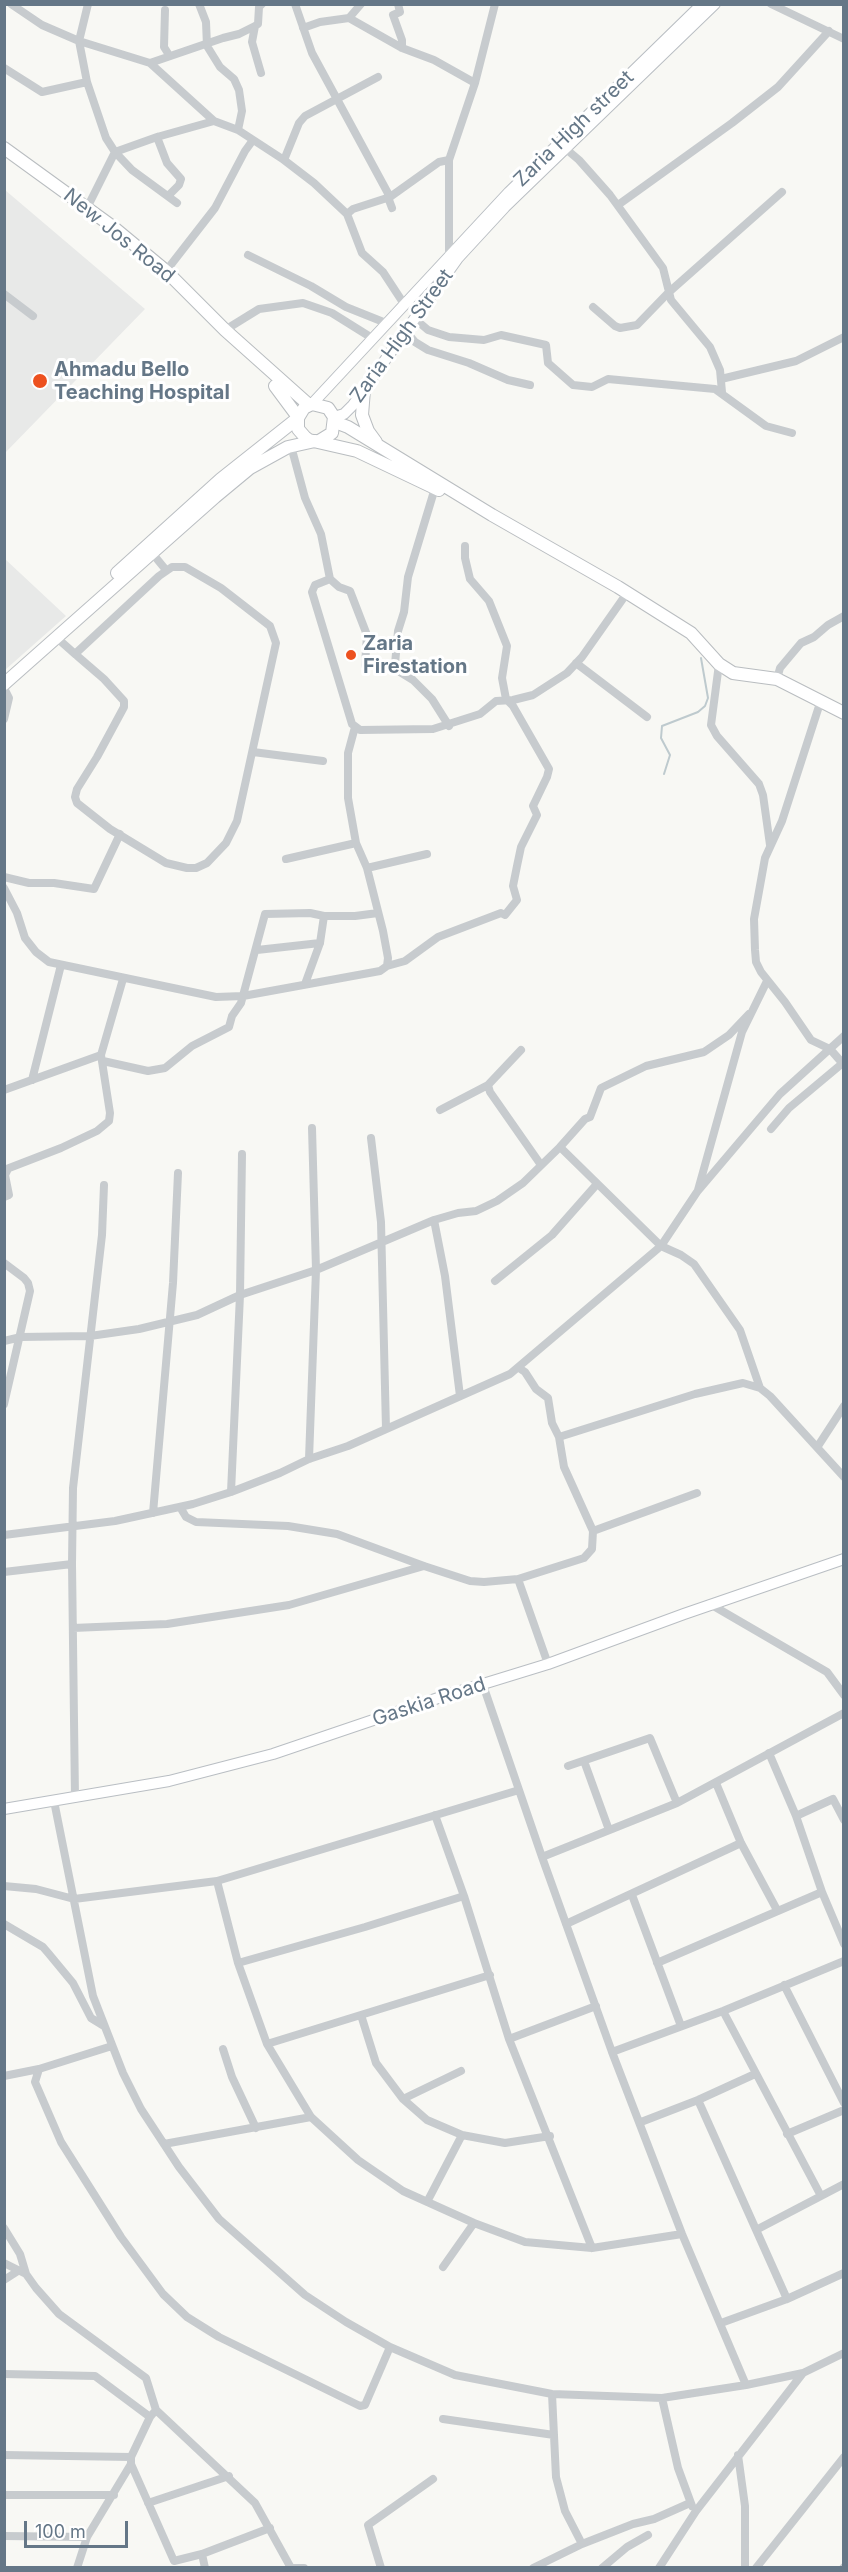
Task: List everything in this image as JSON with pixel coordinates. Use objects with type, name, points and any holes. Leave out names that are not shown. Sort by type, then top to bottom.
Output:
[{"type":"main road","name":"Zaria High street","points":[[449,256],[509,192],[702,4]]},
{"type":"main road","name":"Zaria High street","points":[[465,250],[505,207],[715,4]]},
{"type":"main road","name":"New Jos Road","points":[[4,148],[87,208],[166,271],[226,331],[310,405]]},
{"type":"main road","name":"Zaria High Street","points":[[335,420],[348,411],[465,250]]},
{"type":"main road","name":"Zaria High Street","points":[[310,405],[449,256]]},
{"type":"main road","name":"New Jos Road","points":[[226,331],[242,352],[285,397],[298,417]]},
{"type":"main road","points":[[364,390],[362,408],[364,423],[372,436],[388,452]]},
{"type":"main road","points":[[4,686],[57,638],[221,479],[310,405],[328,408],[335,420],[692,633],[719,664],[733,673],[777,679],[843,713]]},
{"type":"main road","points":[[298,417],[301,434],[317,441],[357,451],[492,515]]},
{"type":"main road","points":[[4,674],[148,551],[250,468],[291,446],[329,437],[335,420]]},
{"type":"main road","name":"Gaskia Road","points":[[4,1809],[169,1781],[273,1754],[444,1696],[548,1664],[710,1604],[843,1559]]},
{"type":"street","points":[[11,4],[42,25],[79,41],[150,63],[214,121],[238,130],[284,160],[314,183],[347,214],[362,253],[383,272],[404,304]]},
{"type":"street","points":[[88,4],[79,41],[87,82],[106,138],[115,152],[132,170],[177,203]]},
{"type":"street","points":[[199,4],[206,22],[206,43],[220,67],[234,79],[240,90],[242,111],[238,130]]},
{"type":"street","points":[[150,63],[239,34],[255,26],[258,24],[259,8],[262,4]]},
{"type":"street","points":[[295,4],[312,53],[390,197],[392,208]]},
{"type":"street","points":[[349,18],[361,4]]},
{"type":"street","points":[[398,4],[400,12],[393,15],[402,40],[402,48]]},
{"type":"street","points":[[449,256],[449,160],[475,83],[495,4]]},
{"type":"street","points":[[771,4],[843,39]]},
{"type":"street","points":[[165,6],[164,47],[169,55]]},
{"type":"street","points":[[303,28],[320,22],[349,18],[402,48],[434,60],[475,83]]},
{"type":"street","points":[[255,26],[253,48],[261,73]]},
{"type":"street","points":[[618,205],[778,87],[829,31]]},
{"type":"street","points":[[4,68],[42,92],[87,82]]},
{"type":"street","points":[[284,160],[299,123],[305,116],[378,77]]},
{"type":"street","points":[[87,208],[115,152],[214,121]]},
{"type":"street","points":[[157,137],[167,163],[181,179],[177,188],[168,196]]},
{"type":"street","points":[[166,271],[215,208],[245,150],[253,140]]},
{"type":"street","points":[[566,149],[579,160],[618,205],[663,268],[668,293],[682,315],[710,347],[721,379],[722,392]]},
{"type":"street","points":[[347,214],[353,208],[390,197],[438,162],[449,160]]},
{"type":"street","points":[[593,307],[615,326],[637,325],[668,293],[782,192]]},
{"type":"street","points":[[248,255],[311,286],[346,307],[386,323]]},
{"type":"street","points":[[4,294],[33,316]]},
{"type":"street","points":[[226,331],[259,309],[303,303],[332,313],[372,338]]},
{"type":"street","points":[[415,320],[428,330],[449,337],[484,340],[501,335],[546,345],[548,363],[573,385],[592,387],[608,379],[701,387],[722,392],[766,426],[792,433]]},
{"type":"street","points":[[406,331],[415,342],[428,350],[469,363],[508,380],[530,385]]},
{"type":"street","points":[[721,379],[796,361],[843,337]]},
{"type":"street","points":[[291,446],[305,498],[321,534],[330,579],[339,587],[350,591],[367,635],[366,665]]},
{"type":"street","points":[[435,488],[408,577],[404,612],[398,631],[395,664],[400,672],[413,680],[432,699],[449,726]]},
{"type":"street","points":[[4,888],[28,942],[41,956],[61,965],[216,997],[243,996],[380,971],[387,966],[405,961],[438,937],[501,913],[505,915],[517,900],[513,886],[517,866],[522,847],[537,815],[533,806],[549,769],[513,706],[506,699],[502,678],[507,646],[489,601],[470,579],[465,546]]},
{"type":"street","points":[[148,551],[166,570]]},
{"type":"street","points":[[57,638],[124,701],[124,707],[98,757],[77,789],[75,797],[80,808],[166,863],[177,867],[196,868],[207,863],[217,855],[233,833],[275,651],[275,636],[270,626],[220,588],[185,567],[172,567],[75,654]]},
{"type":"street","points":[[330,579],[315,585],[312,592],[352,724],[360,730],[418,730],[449,726],[480,714],[496,701],[533,695],[567,673],[627,593]]},
{"type":"street","points":[[777,679],[780,668],[801,643],[814,637],[843,616]]},
{"type":"street","points":[[576,663],[647,717]]},
{"type":"street","points":[[719,664],[711,725],[717,736],[759,784],[763,795],[770,847]]},
{"type":"street","points":[[4,686],[9,698],[4,719]]},
{"type":"street","points":[[771,1129],[789,1108],[843,1063],[830,1049],[811,1040],[785,1002],[767,981],[756,962],[754,919],[762,873],[792,794],[821,700]]},
{"type":"street","points":[[355,727],[348,753],[348,798],[356,843],[367,868],[388,951],[387,966]]},
{"type":"street","points":[[253,752],[323,762]]},
{"type":"street","points":[[4,877],[29,883],[54,883],[94,889],[120,834]]},
{"type":"street","points":[[286,859],[356,843]]},
{"type":"street","points":[[367,868],[427,854]]},
{"type":"street","points":[[4,1090],[102,1058],[148,1071],[165,1068],[192,1046],[229,1027],[232,1016],[240,1007],[265,914],[310,913],[324,916],[355,916],[378,913]]},
{"type":"street","points":[[305,984],[320,943],[324,916]]},
{"type":"street","points":[[256,950],[320,943]]},
{"type":"street","points":[[32,1080],[61,965]]},
{"type":"street","points":[[4,1197],[9,1195],[6,1169],[61,1148],[106,1125],[110,1113],[102,1058],[123,979]]},
{"type":"street","points":[[697,1192],[722,1108],[733,1061],[749,1014],[767,981]]},
{"type":"street","points":[[4,1341],[21,1337],[90,1336],[147,1328],[197,1315],[240,1295],[316,1270],[381,1245],[434,1220],[458,1213],[476,1211],[497,1201],[523,1183],[560,1147],[585,1119],[590,1117],[601,1088],[646,1066],[704,1052],[729,1035],[749,1014]]},
{"type":"street","points":[[4,1535],[153,1513],[231,1492],[309,1459],[348,1446],[485,1387],[519,1368],[661,1246],[697,1192],[780,1094],[843,1035]]},
{"type":"street","points":[[440,1110],[488,1085],[521,1050]]},
{"type":"street","points":[[488,1085],[490,1092],[541,1165]]},
{"type":"street","points":[[309,1459],[316,1270],[312,1128]]},
{"type":"street","points":[[371,1138],[381,1222],[386,1429]]},
{"type":"street","points":[[560,1147],[661,1246],[689,1260],[709,1284],[740,1330],[760,1388],[818,1446],[843,1477]]},
{"type":"street","points":[[231,1492],[240,1295],[242,1154]]},
{"type":"street","points":[[153,1513],[175,1253],[178,1173]]},
{"type":"street","points":[[495,1281],[552,1235],[597,1184]]},
{"type":"street","points":[[75,1798],[73,1488],[102,1235],[104,1185]]},
{"type":"street","points":[[434,1220],[445,1276],[460,1396]]},
{"type":"street","points":[[4,1263],[28,1283],[30,1291],[5,1398]]},
{"type":"street","points":[[180,1507],[186,1517],[196,1522],[280,1525],[352,1539],[470,1581],[518,1579],[584,1558],[592,1548],[593,1531],[564,1467],[559,1437],[552,1423],[548,1398],[536,1389],[525,1372],[519,1368]]},
{"type":"street","points":[[559,1437],[735,1383],[760,1388]]},
{"type":"street","points":[[818,1446],[843,1407]]},
{"type":"street","points":[[593,1531],[698,1493]]},
{"type":"street","points":[[4,1572],[72,1564]]},
{"type":"street","points":[[73,1628],[167,1624],[289,1605],[424,1566]]},
{"type":"street","points":[[518,1579],[548,1664]]},
{"type":"street","points":[[710,1604],[827,1672],[843,1695]]},
{"type":"street","points":[[483,1685],[612,2052],[641,2122],[682,2234],[746,2385]]},
{"type":"street","points":[[542,1857],[677,1803],[843,1713]]},
{"type":"street","points":[[568,1766],[650,1738],[677,1803]]},
{"type":"street","points":[[770,1753],[843,1944]]},
{"type":"street","points":[[584,1761],[609,1830]]},
{"type":"street","points":[[716,1783],[741,1843],[777,1910]]},
{"type":"street","points":[[4,1886],[36,1889],[74,1899],[217,1881],[519,1790]]},
{"type":"street","points":[[796,1816],[833,1799],[843,1820]]},
{"type":"street","points":[[54,1801],[93,1996],[112,2046],[141,2109],[179,2168],[219,2219],[305,2295],[390,2347],[455,2375],[552,2394],[662,2398],[746,2385],[803,2373],[842,2356]]},
{"type":"street","points":[[435,1815],[510,2038],[550,2136],[591,2248]]},
{"type":"street","points":[[566,1924],[741,1843]]},
{"type":"street","points":[[217,1881],[238,1963],[267,2044],[310,2117],[358,2160],[403,2191],[474,2223],[525,2242],[591,2248],[682,2234]]},
{"type":"street","points":[[657,1963],[822,1892]]},
{"type":"street","points":[[632,1895],[681,2026]]},
{"type":"street","points":[[238,1963],[464,1896]]},
{"type":"street","points":[[4,1924],[43,1947],[73,1983],[91,2018],[104,2026]]},
{"type":"street","points":[[612,2052],[723,2011],[843,1961]]},
{"type":"street","points":[[267,2044],[490,1975]]},
{"type":"street","points":[[784,1985],[843,2103]]},
{"type":"street","points":[[510,2038],[596,2006]]},
{"type":"street","points":[[723,2011],[821,2196]]},
{"type":"street","points":[[361,2015],[376,2063],[404,2099],[427,2120],[462,2135],[505,2143],[550,2136]]},
{"type":"street","points":[[4,2076],[39,2069],[112,2046]]},
{"type":"street","points":[[223,2049],[232,2077],[256,2127]]},
{"type":"street","points":[[39,2069],[34,2082],[61,2142],[121,2237],[164,2294],[187,2317],[219,2337],[360,2406],[365,2404],[390,2347]]},
{"type":"street","points":[[404,2099],[461,2071]]},
{"type":"street","points":[[641,2122],[698,2100],[755,2074]]},
{"type":"street","points":[[698,2100],[787,2299]]},
{"type":"street","points":[[787,2134],[843,2110]]},
{"type":"street","points":[[164,2144],[310,2117]]},
{"type":"street","points":[[427,2202],[462,2135]]},
{"type":"street","points":[[756,2230],[843,2184]]},
{"type":"street","points":[[443,2267],[474,2223]]},
{"type":"street","points":[[4,2228],[20,2254],[22,2272]]},
{"type":"street","points":[[4,2263],[22,2272],[59,2314],[146,2378],[156,2410],[229,2476],[255,2503],[291,2568],[304,2568]]},
{"type":"street","points":[[4,2280],[22,2272]]},
{"type":"street","points":[[721,2323],[787,2299],[843,2273]]},
{"type":"street","points":[[659,2568],[696,2511],[803,2373]]},
{"type":"street","points":[[4,2374],[95,2376],[150,2416]]},
{"type":"street","points":[[552,2394],[556,2477],[564,2511],[582,2544]]},
{"type":"street","points":[[662,2398],[678,2468],[690,2503],[696,2511]]},
{"type":"street","points":[[77,2568],[87,2537],[114,2495],[150,2416],[156,2410]]},
{"type":"street","points":[[443,2418],[554,2435]]},
{"type":"street","points":[[4,2455],[131,2461]]},
{"type":"street","points":[[738,2455],[746,2506],[745,2568]]},
{"type":"street","points":[[756,2568],[843,2457]]},
{"type":"street","points":[[131,2461],[174,2561],[202,2554],[270,2528]]},
{"type":"street","points":[[148,2504],[229,2476]]},
{"type":"street","points":[[381,2568],[368,2524],[433,2479]]},
{"type":"street","points":[[4,2496],[114,2495]]},
{"type":"street","points":[[533,2568],[582,2544],[633,2524],[654,2519],[690,2503]]},
{"type":"street","points":[[602,2568],[627,2547],[648,2535]]},
{"type":"street","points":[[4,2536],[87,2537]]},
{"type":"street","points":[[202,2554],[205,2568]]},
{"type":"shaded area","name":"Ahmadu Bello Teaching Hospital","points":[[5,190],[145,309],[5,453]]},
{"type":"shaded area","points":[[5,559],[66,616],[4,670]]},
{"type":"waterway","points":[[664,774],[670,755],[661,738],[662,726],[698,712],[705,706],[708,698],[701,658]]},
{"type":"place","name":"Ahmadu Bello Teaching Hospital","points":[[40,381]]},
{"type":"place","name":"Zaria Firestation","points":[[351,655]]}]
